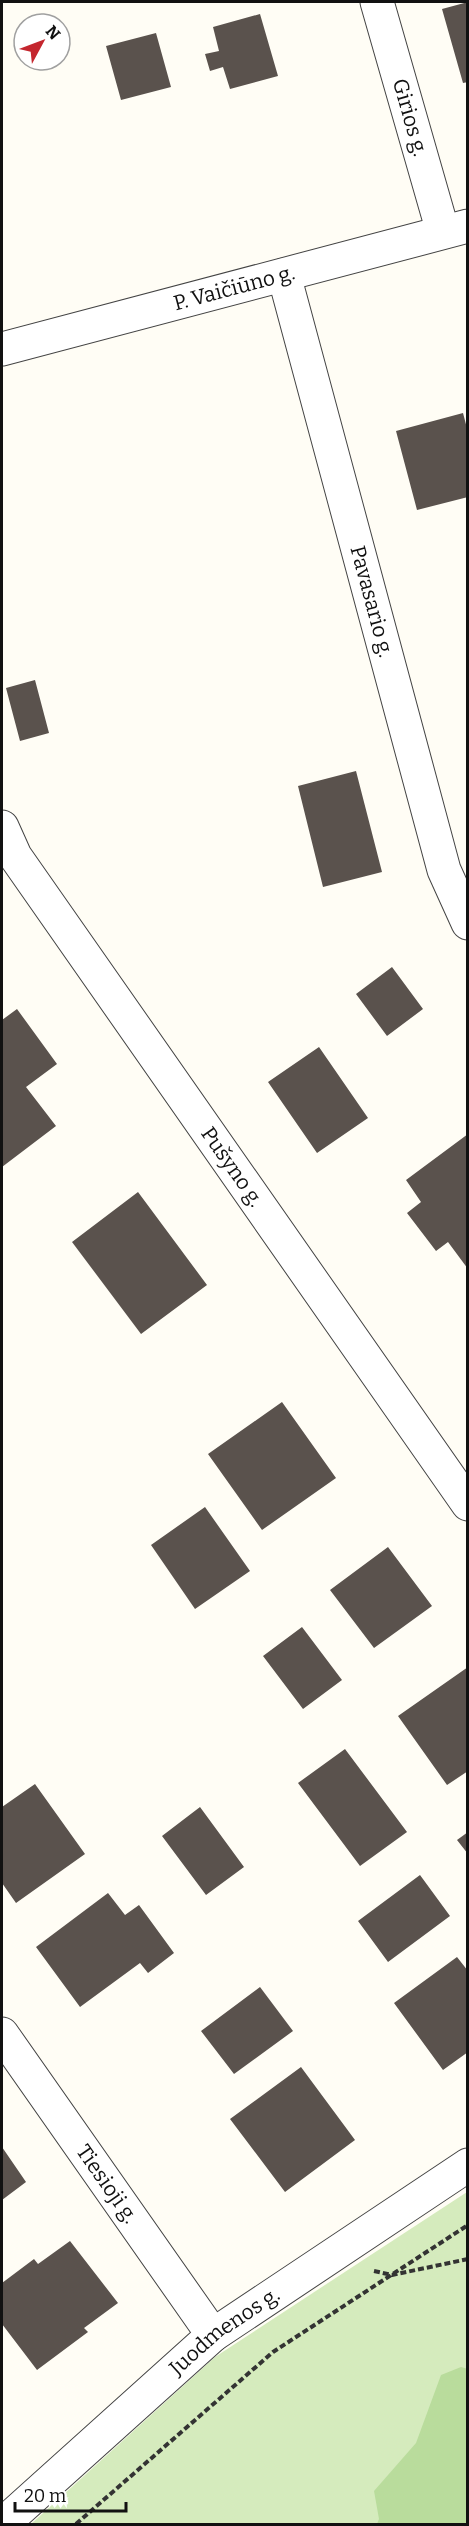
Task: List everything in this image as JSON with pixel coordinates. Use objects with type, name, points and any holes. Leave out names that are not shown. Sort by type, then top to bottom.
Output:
[{"type":"street","name":"Girios g.","points":[[377,2],[455,229]]},
{"type":"street","name":"P. Vaičiūno g.","points":[[2,349],[455,229]]},
{"type":"street","name":"Pavasario g.","points":[[284,275],[444,870],[468,923]]},
{"type":"street","name":"Pušyno g.","points":[[2,828],[15,856],[154,1058],[468,1504]]},
{"type":"street","name":"Tiesioji g.","points":[[2,2034],[213,2334]]},
{"type":"street","name":"Juodmenos g.","points":[[3,2524],[213,2334],[328,2260],[468,2165]]},
{"type":"path","points":[[76,2524],[273,2352],[468,2225]]},
{"type":"path","points":[[328,2260],[392,2275],[468,2259]]},
{"type":"green space","points":[[467,2192],[467,2524],[31,2524],[215,2357]]},
{"type":"green space","points":[[461,2367],[468,2369],[467,2524],[377,2524],[379,2519],[374,2491],[416,2443],[441,2375]]},
{"type":"building","points":[[468,2],[468,82],[463,83],[442,9]]},
{"type":"building","points":[[260,14],[278,76],[230,89],[223,67],[210,71],[205,54],[219,51],[213,27]]},
{"type":"building","points":[[156,33],[171,87],[121,100],[106,46]]},
{"type":"building","points":[[463,413],[468,432],[468,497],[417,510],[396,431]]},
{"type":"building","points":[[35,680],[49,733],[20,741],[6,688]]},
{"type":"building","points":[[356,771],[382,872],[323,887],[298,786]]},
{"type":"building","points":[[392,967],[423,1009],[387,1036],[356,994]]},
{"type":"building","points":[[17,1009],[57,1064],[26,1087],[56,1126],[2,1167],[2,1020]]},
{"type":"building","points":[[319,1047],[368,1118],[317,1153],[268,1082]]},
{"type":"building","points":[[468,1134],[468,1269],[448,1242],[436,1251],[407,1213],[421,1202],[406,1180]]},
{"type":"building","points":[[138,1192],[207,1285],[141,1334],[72,1242]]},
{"type":"building","points":[[282,1402],[336,1478],[262,1530],[208,1454]]},
{"type":"building","points":[[205,1507],[250,1571],[195,1609],[151,1545]]},
{"type":"building","points":[[388,1547],[432,1606],[374,1648],[330,1590]]},
{"type":"building","points":[[302,1627],[342,1680],[303,1709],[263,1656]]},
{"type":"building","points":[[468,1667],[468,1771],[447,1785],[398,1716]]},
{"type":"building","points":[[345,1749],[407,1832],[360,1866],[298,1783]]},
{"type":"building","points":[[35,1784],[85,1854],[16,1903],[2,1883],[2,1807]]},
{"type":"building","points":[[200,1807],[244,1867],[206,1895],[162,1836]]},
{"type":"building","points":[[468,1832],[468,1854],[457,1840]]},
{"type":"building","points":[[420,1875],[450,1916],[388,1962],[358,1921]]},
{"type":"building","points":[[108,1893],[125,1915],[139,1905],[174,1953],[148,1973],[140,1963],[80,2007],[36,1947]]},
{"type":"building","points":[[457,1957],[468,1971],[468,2052],[443,2070],[394,2003]]},
{"type":"building","points":[[260,1987],[293,2031],[234,2074],[201,2031]]},
{"type":"building","points":[[301,2067],[355,2140],[285,2192],[230,2119]]},
{"type":"building","points":[[2,2147],[26,2182],[2,2200]]},
{"type":"building","points":[[70,2241],[118,2303],[84,2328],[88,2332],[37,2370],[2,2324],[2,2283],[34,2259],[38,2264]]}]
